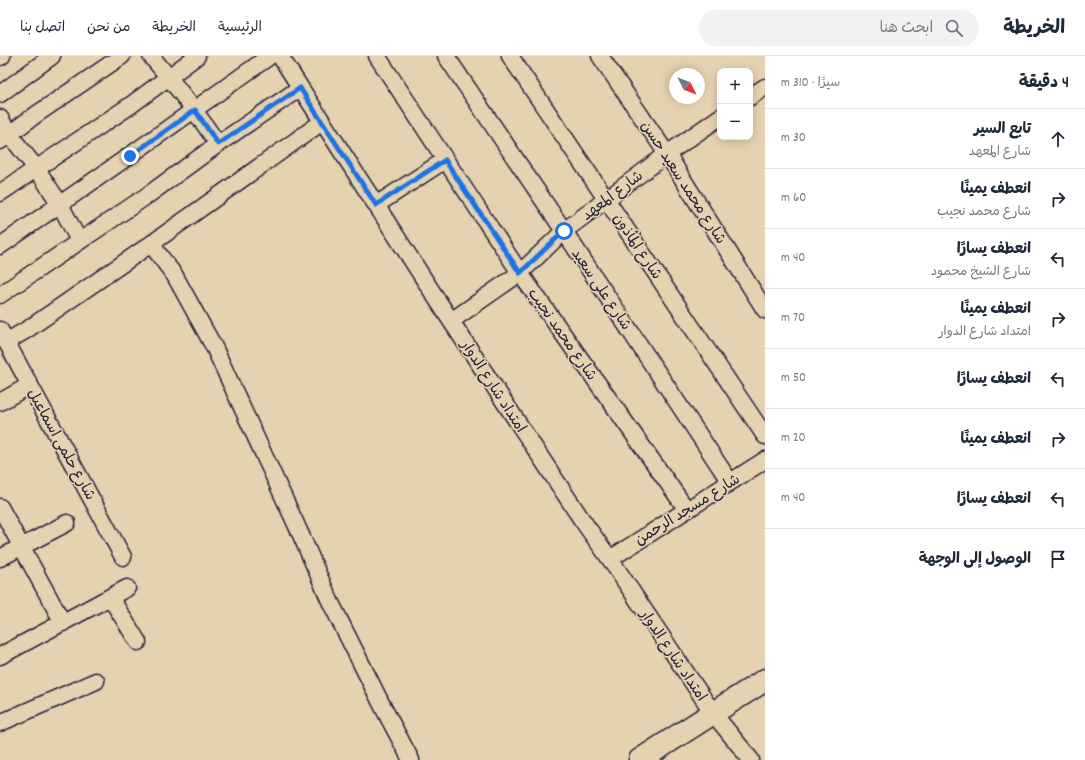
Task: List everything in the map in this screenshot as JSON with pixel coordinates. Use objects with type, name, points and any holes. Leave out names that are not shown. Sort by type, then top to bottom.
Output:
[{"type":"street","points":[[0,94],[52,56]]},
{"type":"street","points":[[5,137],[122,56]]},
{"type":"street","points":[[151,56],[195,110],[218,144]]},
{"type":"street","points":[[0,193],[131,105],[197,56]]},
{"type":"street","points":[[0,246],[270,56]]},
{"type":"street","name":"امتداد شارع الدوار","points":[[280,56],[451,321],[582,520],[610,559],[713,713],[751,760]]},
{"type":"street","name":"شارع محمد نجيب","points":[[377,56],[520,273],[687,510]]},
{"type":"street","name":"شارع على سعيد","points":[[446,56],[730,482]]},
{"type":"street","name":"شارع المأذون","points":[[510,56],[765,436]]},
{"type":"street","name":"شارع محمد سعيد حسن","points":[[600,56],[667,154],[765,310]]},
{"type":"street","points":[[753,95],[765,86]]},
{"type":"street","points":[[0,295],[148,195],[218,144],[300,88]]},
{"type":"street","points":[[0,118],[5,137],[36,168],[60,204],[79,241]]},
{"type":"street","name":"شارع المعهد","points":[[451,321],[520,273],[564,231],[606,199],[667,154],[717,120]]},
{"type":"street","points":[[3,336],[28,329],[151,244],[322,122]]},
{"type":"street","points":[[376,205],[445,160]]},
{"type":"street","points":[[151,244],[175,276],[214,347],[330,601],[411,760]]},
{"type":"street","name":"شارع حلمى اسماعيل","points":[[3,336],[123,557]]},
{"type":"street","points":[[0,402],[30,385]]},
{"type":"street","name":"شارع مسجد الرحمن","points":[[610,559],[765,460]]},
{"type":"street","points":[[0,507],[62,623]]},
{"type":"street","points":[[0,558],[67,523]]},
{"type":"street","points":[[0,656],[127,588]]},
{"type":"street","points":[[110,597],[138,642]]},
{"type":"street","points":[[640,760],[765,680]]},
{"type":"street","points":[[0,723],[96,681]]},
{"type":"route","points":[[130,156],[195,110],[218,144],[300,88],[376,205],[445,160],[520,273],[564,231]]}]
